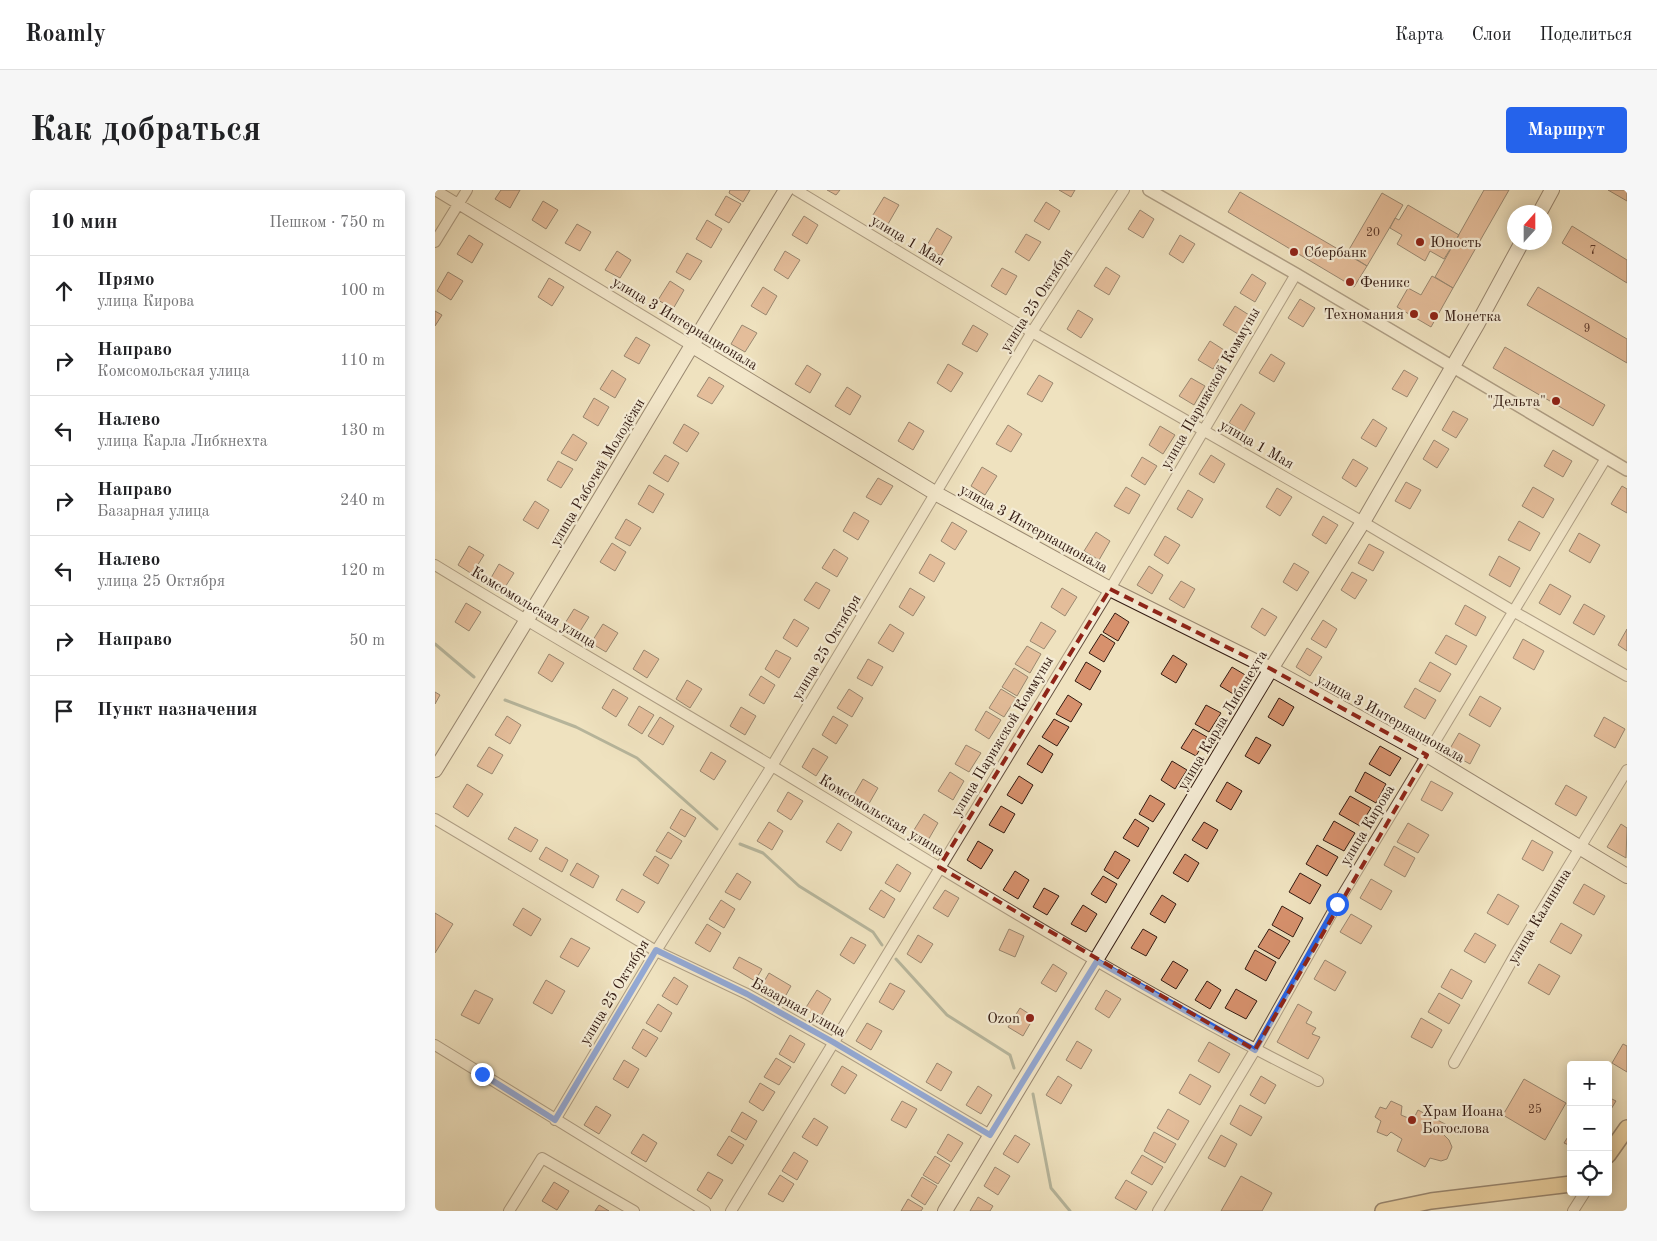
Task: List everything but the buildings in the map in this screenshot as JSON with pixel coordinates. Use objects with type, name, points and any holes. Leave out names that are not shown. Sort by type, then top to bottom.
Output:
[{"type":"main road","name":"улица Рабочей Молодёжи","points":[[435,770],[527,621],[691,345],[786,190]]},
{"type":"main road","points":[[1543,205],[1552,190]]},
{"type":"main road","name":"улица Карла Либкнехта","points":[[945,1211],[1271,669],[1363,522],[1519,250]]},
{"type":"main road","name":"улица 3 Интернационала","points":[[691,345],[935,493],[1110,588],[1271,669],[1427,756],[1627,876]]},
{"type":"main road","points":[[1611,1151],[1627,1128]]},
{"type":"main road","points":[[1383,1211],[1431,1201],[1567,1184]]},
{"type":"street","name":"улица 3 Интернационала","points":[[435,190],[691,345]]},
{"type":"street","points":[[435,242],[467,190]]},
{"type":"street","name":"улица 1 Мая","points":[[796,190],[1032,332],[1627,676]]},
{"type":"street","name":"улица 25 Октября","points":[[555,1120],[656,950],[773,766],[1032,332],[1125,190]]},
{"type":"street","points":[[1149,190],[1296,274],[1627,470]]},
{"type":"street","name":"улица Парижской Коммуны","points":[[731,1211],[1110,588],[1296,274]]},
{"type":"street","name":"улица Кирова","points":[[1158,1211],[1255,1050],[1337,904],[1606,458]]},
{"type":"street","name":"Комсомольская улица","points":[[435,564],[527,621],[1097,961],[1255,1050],[1318,1081]]},
{"type":"street","name":"улица Калинина","points":[[1455,1063],[1519,948],[1627,770]]},
{"type":"street","name":"Базарная улица","points":[[435,819],[656,950],[747,994],[833,1042],[990,1135]]},
{"type":"street","points":[[435,1045],[705,1211]]},
{"type":"street","points":[[509,1211],[542,1158],[634,1211]]},
{"type":"street","points":[[1573,1211],[1582,1196]]},
{"type":"highlighted area","points":[[1110,589],[1271,669],[1427,755],[1255,1050],[939,867]]},
{"type":"waterway","points":[[435,644],[474,677]]},
{"type":"waterway","points":[[505,700],[576,727],[637,758],[717,829]]},
{"type":"waterway","points":[[740,844],[763,853],[799,886],[873,932],[882,945]]},
{"type":"waterway","points":[[896,959],[947,1015],[1010,1055],[1014,1068]]},
{"type":"waterway","points":[[1033,1094],[1051,1188],[1070,1211]]},
{"type":"place","name":"Юность","points":[[1420,242]]},
{"type":"place","name":"Сбербанк","points":[[1294,252]]},
{"type":"place","name":"Феникс","points":[[1350,282]]},
{"type":"place","name":"Техномания","points":[[1414,314]]},
{"type":"place","name":"Монетка","points":[[1434,316]]},
{"type":"place","name":"\"Дельта\"","points":[[1556,401]]},
{"type":"place","name":"Ozon","points":[[1030,1018]]},
{"type":"place","name":"Храм Иоана Богослова","points":[[1412,1120]]},
{"type":"route","points":[[482,1074],[555,1120],[656,950],[747,994],[833,1042],[990,1135],[1097,961],[1255,1050],[1337,904]]}]
